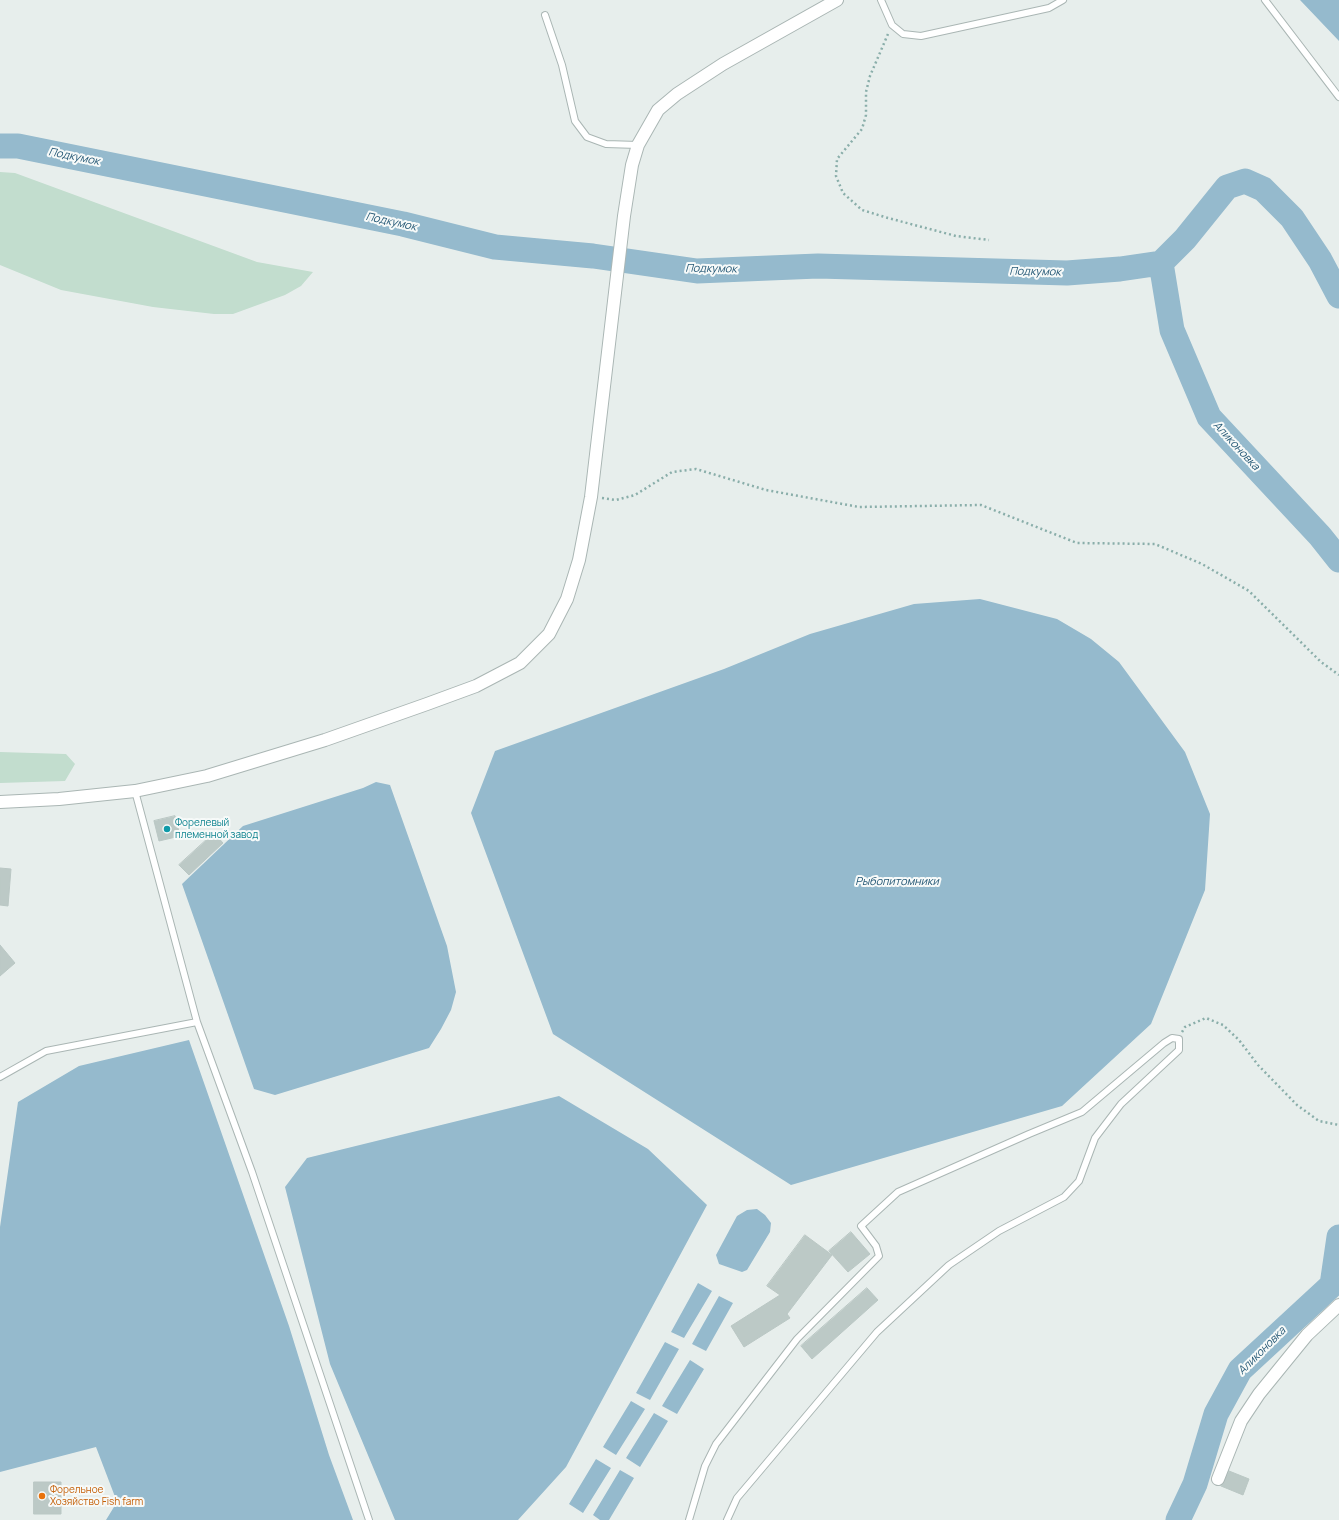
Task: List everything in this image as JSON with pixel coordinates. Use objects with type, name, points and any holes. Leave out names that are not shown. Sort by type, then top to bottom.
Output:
[{"type":"street","points":[[0,802],[59,799],[135,791],[207,776],[325,740],[476,686],[520,663],[549,634],[567,599],[579,560],[591,497],[624,216],[632,165],[638,145],[658,110],[678,94],[723,64],[837,0]]},
{"type":"street","points":[[1218,1479],[1241,1421],[1259,1394],[1307,1335],[1339,1305]]},
{"type":"lane","points":[[881,0],[892,25],[903,34],[921,36],[1049,8],[1063,0]]},
{"type":"lane","points":[[1265,0],[1339,97]]},
{"type":"lane","points":[[545,15],[562,66],[575,121],[587,137],[606,144],[638,145]]},
{"type":"lane","points":[[135,791],[198,1022],[252,1172],[369,1520]]},
{"type":"lane","points":[[0,1077],[46,1050],[198,1022]]},
{"type":"lane","points":[[689,1520],[705,1466],[716,1444],[797,1339],[879,1256],[876,1246],[861,1226],[898,1192],[1082,1112],[1168,1040],[1172,1038],[1179,1039],[1179,1050],[1121,1104],[1095,1138],[1079,1181],[1064,1197],[999,1231],[949,1265],[877,1332],[737,1498],[727,1520]]},
{"type":"path","points":[[892,25],[870,76],[866,92],[866,115],[862,129],[837,159],[836,176],[843,193],[862,210],[956,236],[989,240]]},
{"type":"path","points":[[591,497],[616,500],[623,499],[635,495],[672,472],[696,470],[766,490],[859,507],[981,505],[1078,543],[1155,544],[1202,564],[1249,591],[1321,662],[1339,676]]},
{"type":"path","points":[[1179,1039],[1184,1027],[1206,1018],[1223,1026],[1239,1040],[1258,1065],[1297,1105],[1319,1121],[1339,1125]]},
{"type":"green space","points":[[0,172],[15,173],[257,262],[313,272],[301,286],[285,295],[233,314],[214,314],[153,307],[61,290],[0,265]]},
{"type":"green space","points":[[0,752],[66,754],[75,764],[65,781],[0,783]]},
{"type":"water","points":[[1300,0],[1339,0],[1339,41]]},
{"type":"water","name":"Рыбопитомники","points":[[980,599],[1057,619],[1091,639],[1119,662],[1185,752],[1210,814],[1205,890],[1151,1024],[1062,1106],[791,1185],[553,1034],[471,813],[495,751],[724,669],[810,634],[914,604]]},
{"type":"water","points":[[376,782],[390,785],[447,946],[456,992],[451,1010],[429,1048],[275,1095],[254,1089],[182,884],[243,826],[363,788]]},
{"type":"water","points":[[189,1040],[289,1326],[329,1455],[353,1520],[106,1520],[117,1502],[96,1447],[0,1472],[0,1227],[18,1102],[79,1066]]},
{"type":"water","points":[[559,1096],[648,1149],[707,1205],[566,1467],[518,1520],[395,1520],[330,1364],[285,1187],[307,1158]]},
{"type":"water","points":[[757,1209],[765,1215],[771,1223],[770,1232],[747,1270],[742,1272],[719,1264],[716,1255],[737,1216],[747,1210]]},
{"type":"water","points":[[698,1283],[712,1291],[684,1338],[671,1332]]},
{"type":"water","points":[[719,1296],[733,1303],[706,1351],[692,1344]]},
{"type":"water","points":[[665,1342],[679,1349],[650,1400],[636,1393]]},
{"type":"water","points":[[690,1360],[704,1369],[677,1414],[662,1406]]},
{"type":"water","points":[[631,1401],[645,1409],[616,1455],[603,1447]]},
{"type":"water","points":[[654,1413],[668,1421],[640,1467],[626,1458]]},
{"type":"water","points":[[596,1459],[611,1468],[583,1513],[569,1504]]},
{"type":"water","points":[[620,1470],[634,1478],[609,1520],[600,1520],[593,1515]]},
{"type":"building","name":"Форелевый племенной завод","points":[[175,816],[180,836],[159,841],[154,821]]},
{"type":"building","points":[[214,833],[223,843],[189,875],[179,865]]},
{"type":"building","points":[[0,868],[11,869],[8,906],[0,905]]},
{"type":"building","points":[[0,945],[15,963],[0,976]]},
{"type":"building","points":[[851,1232],[870,1254],[848,1272],[829,1251]]},
{"type":"building","points":[[805,1235],[832,1255],[787,1314],[790,1318],[744,1347],[731,1326],[780,1295],[767,1286]]},
{"type":"building","points":[[867,1288],[878,1300],[812,1359],[801,1346]]},
{"type":"building","points":[[1229,1471],[1249,1479],[1243,1495],[1221,1486]]},
{"type":"building","points":[[34,1482],[61,1482],[61,1514],[34,1514]]},
{"type":"waterway","name":"Подкумок","points":[[0,146],[18,146],[403,224],[495,247],[593,256],[697,271],[818,266],[1067,273],[1120,269],[1161,263],[1185,239],[1227,187],[1245,181],[1263,189],[1292,218],[1320,260],[1339,296]]},
{"type":"waterway","name":"Аликоновка","points":[[1161,263],[1172,330],[1209,417],[1320,536],[1339,560]]},
{"type":"waterway","name":"Аликоновка","points":[[1178,1520],[1195,1484],[1216,1414],[1240,1370],[1332,1285],[1339,1237]]},
{"type":"place","name":"Форелевый племенной завод","points":[[167,829]]},
{"type":"place","name":"Форельное Хозяйство Fish farm","points":[[42,1496]]}]
